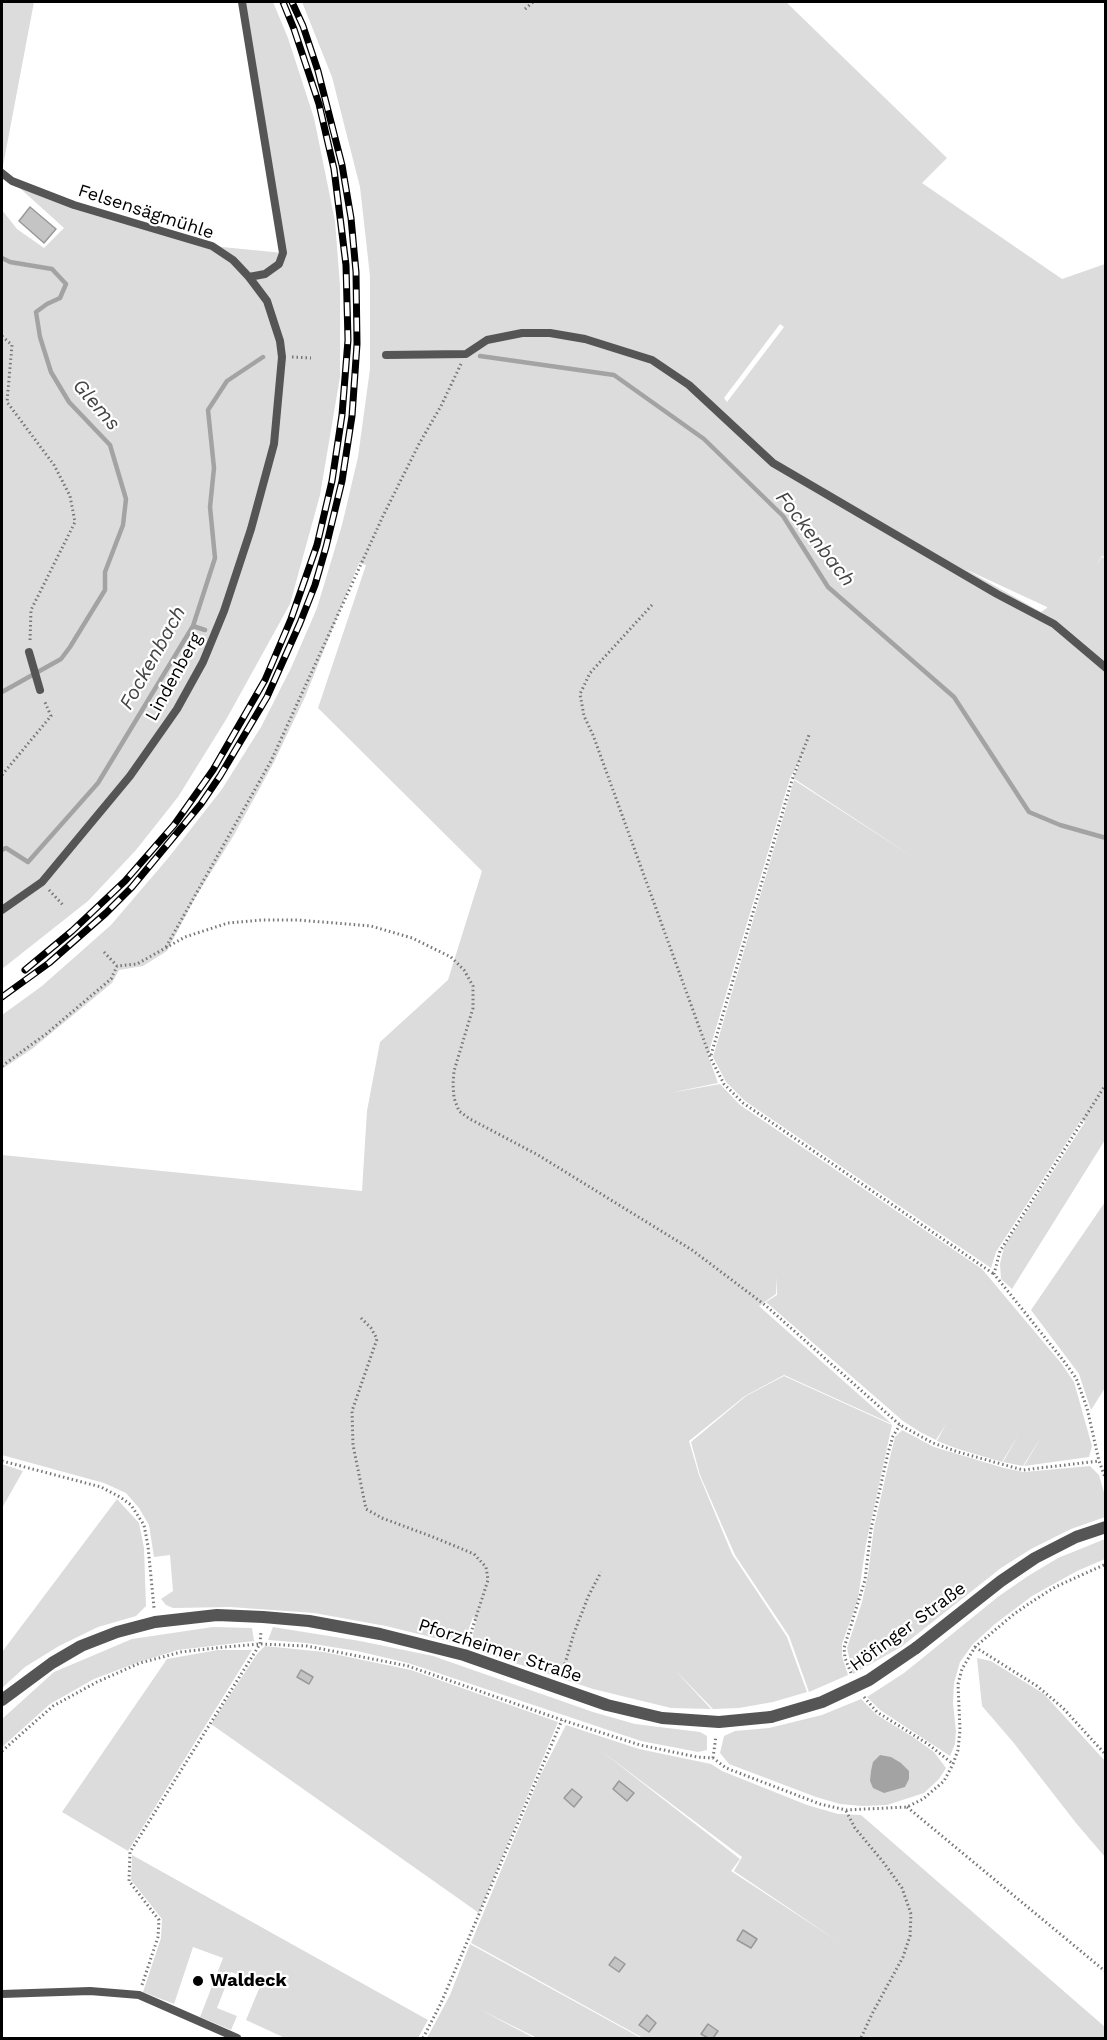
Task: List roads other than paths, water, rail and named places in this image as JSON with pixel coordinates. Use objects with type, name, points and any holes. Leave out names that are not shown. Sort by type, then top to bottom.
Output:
[{"type":"street","name":"Höfinger Straße","points":[[719,1722],[771,1718],[822,1702],[870,1680],[916,1648],[1000,1581],[1035,1558],[1076,1537],[1106,1527]]},
{"type":"street","name":"Pforzheimer Straße","points":[[2,1700],[51,1663],[81,1646],[117,1632],[155,1622],[217,1615],[309,1621],[380,1634],[464,1655],[607,1705],[662,1718],[719,1722]]},
{"type":"lane","points":[[242,2],[283,253],[279,264],[264,274],[249,277]]},
{"type":"lane","name":"Felsensägmühle","points":[[2,173],[12,181],[74,206],[212,246],[233,260],[267,301]]},
{"type":"lane","name":"Lindenberg","points":[[2,910],[42,882],[130,776],[177,709],[203,662],[224,611],[251,530],[274,444],[282,357],[280,340],[267,301]]},
{"type":"lane","points":[[386,355],[466,354],[487,340],[522,333],[550,333],[585,339],[652,360],[689,385],[773,463],[997,594],[1054,624],[1106,668]]},
{"type":"lane","points":[[29,652],[40,690]]},
{"type":"lane","points":[[2,1994],[90,1991],[139,1995],[185,2012],[237,2038]]},
{"type":"waterway","name":"Glems","points":[[2,258],[10,262],[52,269],[66,284],[60,298],[36,312],[40,337],[51,372],[69,402],[110,445],[126,499],[123,525],[105,572],[105,590],[70,647],[61,659],[2,692]]},
{"type":"waterway","name":"Fockenbach","points":[[480,356],[614,375],[704,439],[783,516],[828,587],[954,697],[1029,812],[1060,825],[1106,838]]},
{"type":"waterway","name":"Fockenbach","points":[[2,850],[6,848],[28,862],[98,783],[193,626],[215,558],[210,507],[214,468],[208,410],[227,381],[263,357]]},
{"type":"waterway","points":[[193,626],[205,630]]},
{"type":"railway","points":[[25,970],[72,931],[125,881],[174,825],[213,770],[265,680],[291,619],[317,545],[332,481],[342,415],[348,340],[346,265],[334,169],[319,104],[283,2]]},
{"type":"railway","points":[[2,997],[49,963],[106,913],[132,887],[201,804],[267,697],[315,585],[342,481],[352,416],[357,344],[356,272],[351,218],[342,165],[318,71],[303,26],[292,2]]},
{"type":"place","name":"Waldeck","points":[[198,1981]]}]
